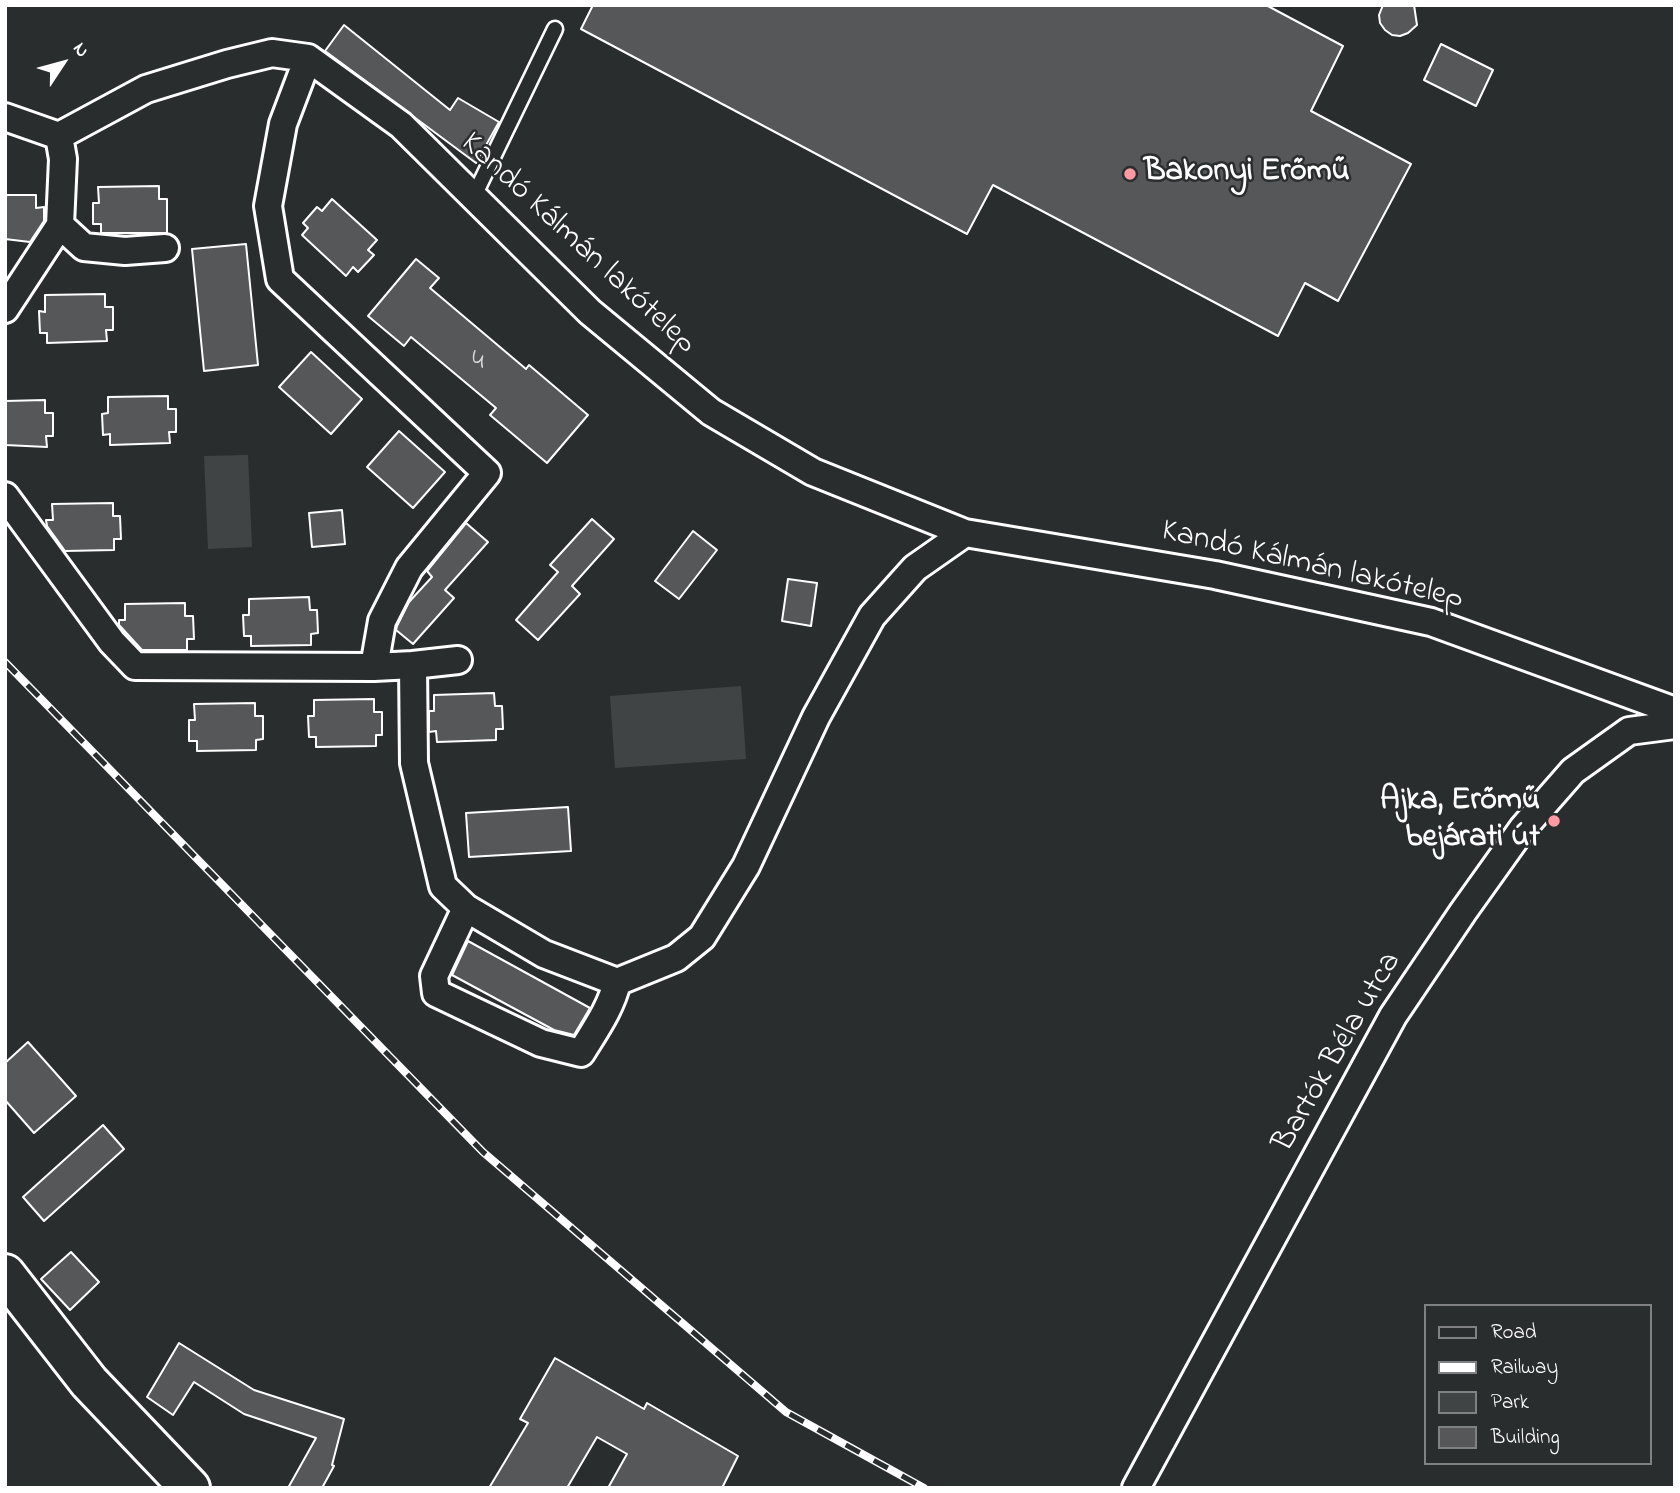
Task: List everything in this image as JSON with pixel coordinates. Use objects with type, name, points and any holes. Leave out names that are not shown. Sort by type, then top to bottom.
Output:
[{"type":"main road","points":[[5,1274],[89,1382],[190,1488]]},
{"type":"street","name":"Kandó Kálmán lakótelep","points":[[59,136],[146,89],[215,67],[272,53],[308,58],[401,125],[590,312],[711,412],[813,472],[965,533],[1215,575],[1431,622],[1675,711]]},
{"type":"street","points":[[308,58],[283,124],[268,206],[280,279],[487,474],[409,569],[382,621],[374,667]]},
{"type":"street","points":[[5,117],[59,136],[63,159],[60,225],[5,309]]},
{"type":"street","points":[[60,225],[84,247],[125,251],[165,248]]},
{"type":"street","points":[[5,496],[112,642],[135,666],[374,667],[458,660]]},
{"type":"street","points":[[413,665],[414,763],[429,836],[443,886],[466,908],[544,954],[617,982],[676,958],[702,937],[746,866],[816,717],[872,617],[915,568],[965,533]]},
{"type":"street","name":"Bartók Béla utca","points":[[1136,1488],[1393,1016],[1463,912],[1523,828],[1573,771],[1629,730],[1675,725]]},
{"type":"street","points":[[466,908],[434,976],[436,993],[541,1043],[581,1053],[610,1004],[617,982]]},
{"type":"lane","points":[[474,196],[555,29]]},
{"type":"green space","points":[[248,455],[252,547],[208,549],[204,456]]},
{"type":"green space","points":[[741,686],[746,759],[615,768],[610,696]]},
{"type":"building","name":"Bakonyi Erőmű","points":[[593,5],[1266,5],[1343,46],[1311,111],[1411,164],[1338,301],[1305,283],[1278,336],[993,185],[967,234],[581,29]]},
{"type":"building","points":[[1383,5],[1414,5],[1417,25],[1408,33],[1392,35],[1380,23],[1379,15]]},
{"type":"building","points":[[344,25],[450,110],[458,98],[499,122],[476,163],[325,51]]},
{"type":"building","points":[[1441,44],[1493,70],[1476,106],[1424,80]]},
{"type":"building","points":[[159,186],[159,199],[167,199],[167,233],[101,233],[101,224],[93,224],[93,203],[99,203],[98,187]]},
{"type":"building","points":[[7,195],[36,195],[36,208],[44,207],[44,221],[30,242],[5,239]]},
{"type":"building","points":[[332,199],[377,240],[368,250],[374,255],[358,272],[353,267],[346,276],[302,235],[308,228],[303,223],[317,207],[322,211]]},
{"type":"building","points":[[246,244],[258,365],[204,371],[192,249]]},
{"type":"building","points":[[416,259],[439,278],[430,288],[526,369],[529,365],[588,415],[547,463],[490,415],[496,408],[411,337],[404,346],[368,316]]},
{"type":"building","points":[[105,294],[105,307],[113,307],[113,330],[106,330],[107,341],[47,343],[47,333],[40,333],[39,311],[45,312],[45,295]]},
{"type":"building","points":[[311,352],[362,399],[331,434],[279,387]]},
{"type":"building","points":[[168,396],[168,409],[176,409],[176,432],[169,432],[170,443],[110,445],[110,434],[103,435],[102,414],[108,413],[108,397]]},
{"type":"building","points":[[45,400],[45,413],[53,413],[53,436],[46,436],[47,447],[5,445],[5,401]]},
{"type":"building","points":[[399,431],[445,472],[413,508],[367,467]]},
{"type":"building","points":[[113,503],[113,516],[120,516],[121,539],[114,539],[114,550],[65,551],[47,526],[46,520],[53,520],[52,504]]},
{"type":"building","points":[[342,510],[345,544],[312,547],[309,513]]},
{"type":"building","points":[[592,519],[614,539],[572,586],[580,594],[538,640],[516,620],[558,572],[550,565]]},
{"type":"building","points":[[466,523],[488,542],[445,590],[454,598],[413,644],[396,630],[397,626],[409,602],[432,577],[427,571]]},
{"type":"building","points":[[693,531],[717,550],[679,599],[655,581]]},
{"type":"building","points":[[788,579],[817,583],[811,626],[782,621]]},
{"type":"building","points":[[309,597],[310,610],[317,610],[318,633],[311,634],[311,645],[251,646],[251,636],[244,636],[243,615],[249,615],[249,599]]},
{"type":"building","points":[[185,603],[185,616],[193,616],[194,639],[187,639],[187,650],[142,650],[119,625],[119,620],[125,620],[125,604]]},
{"type":"building","points":[[494,693],[495,706],[502,706],[503,729],[496,729],[496,740],[437,742],[436,731],[429,732],[429,711],[434,711],[434,695]]},
{"type":"building","points":[[374,699],[374,712],[382,712],[382,735],[376,735],[376,746],[316,747],[316,737],[309,737],[308,716],[314,716],[314,700]]},
{"type":"building","points":[[255,703],[255,716],[263,716],[263,739],[256,740],[256,750],[197,751],[197,741],[189,741],[189,720],[195,720],[194,704]]},
{"type":"building","points":[[568,807],[571,851],[469,857],[466,813]]},
{"type":"building","points":[[468,941],[590,1008],[574,1035],[554,1030],[452,975]]},
{"type":"building","points":[[28,1042],[76,1096],[34,1133],[5,1100],[5,1063]]},
{"type":"building","points":[[103,1125],[124,1149],[44,1221],[23,1197]]},
{"type":"building","points":[[71,1252],[99,1282],[70,1310],[41,1279]]},
{"type":"building","points":[[179,1343],[254,1390],[344,1419],[332,1465],[334,1466],[322,1488],[288,1488],[316,1438],[244,1414],[194,1382],[173,1415],[147,1397]]},
{"type":"building","points":[[555,1358],[644,1409],[647,1403],[738,1456],[722,1488],[608,1488],[627,1454],[597,1437],[567,1488],[489,1488],[528,1423],[520,1419]]},
{"type":"railway","points":[[5,662],[483,1152],[786,1412],[924,1488]]},
{"type":"place","name":"Bakonyi Erőmű","points":[[1130,174]]},
{"type":"place","name":"Ajka, Erőmű bejárati út","points":[[1554,821]]}]
